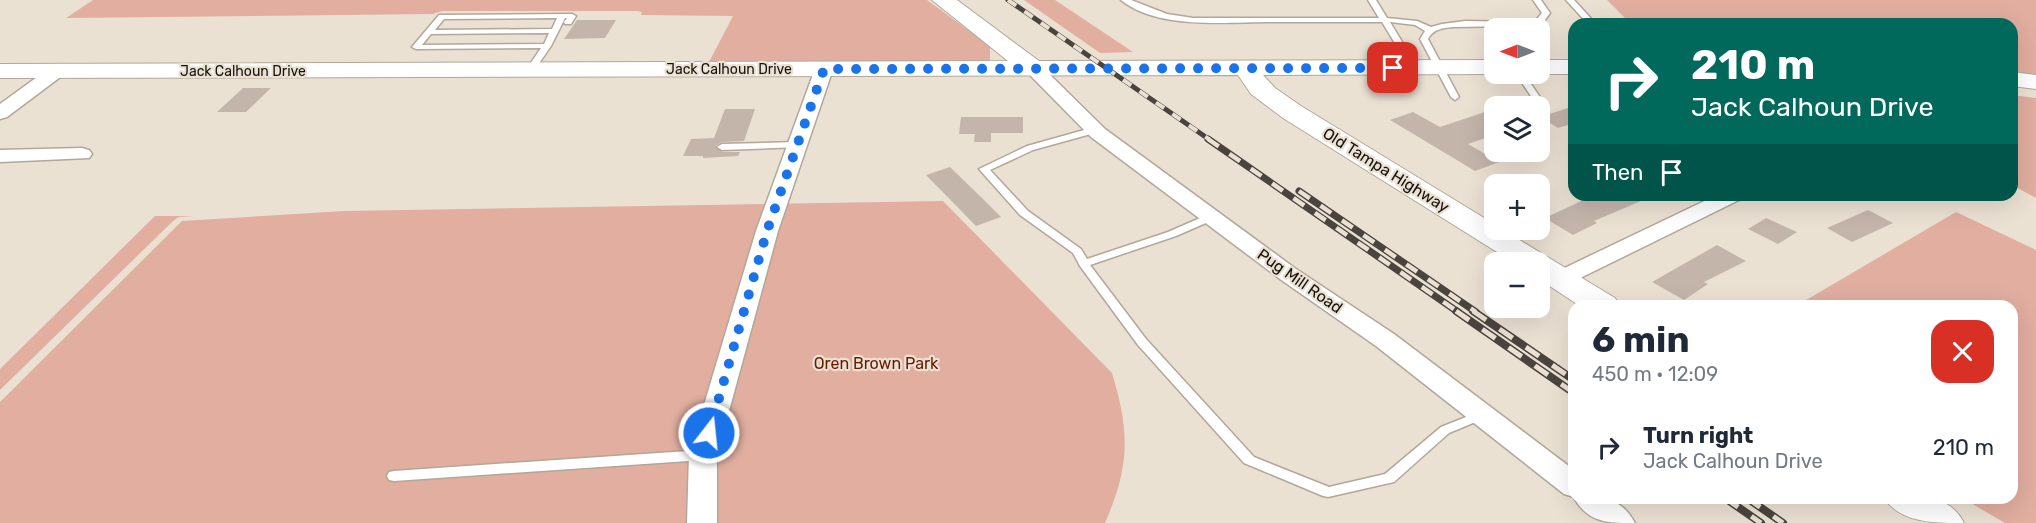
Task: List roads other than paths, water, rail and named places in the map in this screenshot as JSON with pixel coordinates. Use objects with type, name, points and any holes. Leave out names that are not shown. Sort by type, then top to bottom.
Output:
[{"type":"street","points":[[943,0],[1033,68]]},
{"type":"street","name":"Jack Calhoun Drive","points":[[0,71],[1484,67]]},
{"type":"street","points":[[1550,67],[1568,67]]},
{"type":"street","name":"Pug Mill Road","points":[[1033,68],[1095,130],[1288,274],[1385,340],[1568,481]]},
{"type":"street","name":"Old Tampa Highway","points":[[1247,68],[1251,80],[1258,88],[1292,112],[1518,252]]},
{"type":"street","points":[[702,523],[703,455],[767,231],[824,69]]},
{"type":"street","points":[[0,113],[57,71]]},
{"type":"street","points":[[2018,80],[2036,82]]},
{"type":"street","points":[[2018,92],[2036,94]]},
{"type":"street","points":[[0,156],[82,154]]},
{"type":"street","points":[[1550,267],[1719,201]]},
{"type":"street","name":"Old Tampa Highway","points":[[1550,272],[1594,300]]},
{"type":"street","points":[[1596,504],[1620,523]]},
{"type":"street","points":[[1914,504],[1944,523]]},
{"type":"lane","points":[[1125,0],[1165,18],[1408,21],[1430,30],[1449,26],[1539,22],[1546,13],[1537,0]]},
{"type":"lane","points":[[1372,0],[1414,68]]},
{"type":"lane","points":[[1570,0],[1586,18]]},
{"type":"lane","points":[[530,70],[565,19],[442,17],[416,47],[553,36]]},
{"type":"lane","points":[[1430,30],[1424,39],[1455,97]]},
{"type":"lane","points":[[429,32],[553,36]]},
{"type":"lane","points":[[1095,130],[1030,148],[984,169],[1023,213],[1077,251],[1084,264],[1142,342],[1249,459],[1328,492],[1389,478],[1445,430],[1481,415]]},
{"type":"lane","points":[[722,147],[797,146]]},
{"type":"lane","points":[[1084,264],[1172,234],[1211,217]]},
{"type":"lane","points":[[394,476],[703,455]]},
{"type":"railway","points":[[1008,0],[1210,140]]},
{"type":"railway","points":[[1208,139],[1458,312]]},
{"type":"railway","points":[[1299,191],[1476,312]]},
{"type":"railway","points":[[1456,311],[1568,389]]},
{"type":"railway","points":[[1473,311],[1568,376]]},
{"type":"railway","points":[[1734,504],[1761,523]]},
{"type":"railway","points":[[1756,504],[1783,523]]},
{"type":"park label","name":"Oren Brown Park","points":[[876,363]]}]
